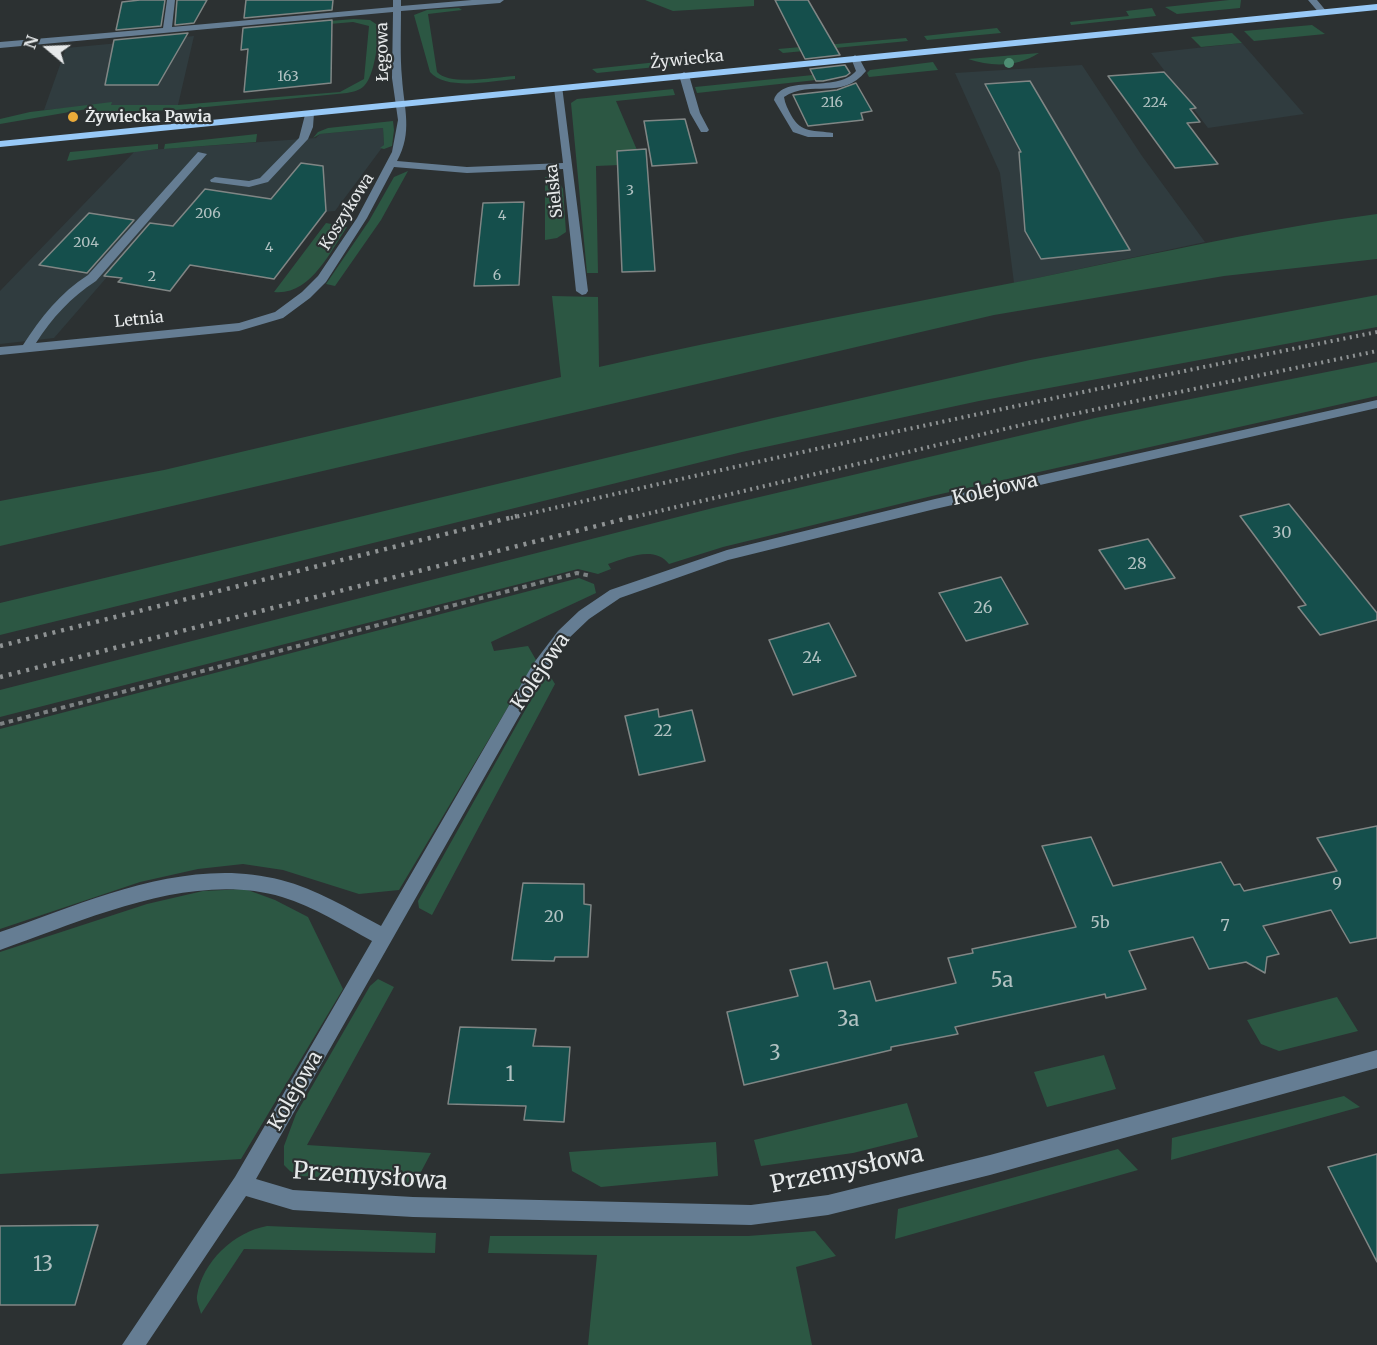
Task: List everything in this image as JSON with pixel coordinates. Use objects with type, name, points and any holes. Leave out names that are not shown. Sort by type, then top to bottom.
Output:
[{"type":"main road","name":"Żywiecka","points":[[0,144],[1377,7]]},
{"type":"street","points":[[167,30],[171,0]]},
{"type":"street","points":[[0,45],[167,30],[397,5],[500,0]]},
{"type":"street","points":[[1312,0],[1323,12]]},
{"type":"street","name":"Łęgowa","points":[[397,5],[397,78],[400,104]]},
{"type":"street","points":[[830,135],[802,134],[797,131],[791,125],[780,96],[792,89],[843,84],[855,79],[861,71],[855,58]]},
{"type":"street","points":[[684,75],[695,113],[704,130]]},
{"type":"street","name":"Sielska","points":[[559,88],[582,291]]},
{"type":"street","name":"Koszykowa","points":[[279,315],[306,296],[322,279],[368,209],[392,164],[402,129],[403,117],[400,104]]},
{"type":"street","points":[[215,180],[249,184],[264,180],[303,139],[308,127],[309,113]]},
{"type":"street","points":[[27,348],[42,324],[69,294],[92,278],[202,154]]},
{"type":"street","points":[[392,164],[467,170],[568,166]]},
{"type":"street","name":"Letnia","points":[[0,351],[239,327],[279,315]]},
{"type":"street","name":"Kolejowa","points":[[133,1345],[242,1184],[538,669],[563,635],[584,615],[615,594],[727,555],[947,501],[1377,404]]},
{"type":"street","points":[[0,941],[141,894],[195,882],[239,880],[279,887],[315,900],[384,938]]},
{"type":"street","name":"Przemysłowa","points":[[242,1184],[293,1200],[412,1207],[751,1215],[828,1205],[990,1165],[1377,1059]]},
{"type":"path","points":[[0,724],[577,573],[604,581],[615,594]]},
{"type":"shaded area","points":[[194,36],[178,105],[110,105],[44,110],[66,48]]},
{"type":"shaded area","points":[[1242,43],[1304,114],[1208,128],[1151,53]]},
{"type":"shaded area","points":[[1082,65],[1142,156],[1205,242],[1014,283],[1000,173],[955,73]]},
{"type":"shaded area","points":[[383,128],[384,145],[335,211],[250,217],[134,246],[54,338],[0,344],[0,291],[135,151],[316,138],[320,134]]},
{"type":"green space","points":[[645,0],[754,0],[754,6],[673,11]]},
{"type":"green space","points":[[1241,0],[1240,8],[1177,14],[1165,7]]},
{"type":"green space","points":[[459,8],[462,10],[428,14],[437,72],[452,79],[462,80],[515,76],[515,79],[458,83],[437,78],[430,72],[414,15],[427,10]]},
{"type":"green space","points":[[1152,8],[1156,16],[1071,25],[1070,22],[1129,16],[1126,11]]},
{"type":"green space","points":[[370,20],[379,26],[371,74],[364,86],[354,91],[176,110],[103,112],[87,109],[0,124],[0,119],[30,112],[112,102],[111,105],[178,105],[340,92],[364,79],[369,26],[353,22],[318,25],[317,22]]},
{"type":"green space","points":[[1312,25],[1325,34],[1254,41],[1244,31]]},
{"type":"green space","points":[[997,28],[1001,33],[927,40],[924,36]]},
{"type":"green space","points":[[1232,33],[1242,43],[1201,47],[1191,37]]},
{"type":"green space","points":[[906,38],[908,41],[783,53],[778,49]]},
{"type":"green space","points":[[1039,53],[1022,61],[1004,64],[968,59]]},
{"type":"green space","points":[[723,55],[725,60],[597,73],[592,69]]},
{"type":"green space","points":[[933,62],[938,70],[869,77],[867,73],[870,70]]},
{"type":"green space","points":[[813,75],[816,80],[697,93],[695,87]]},
{"type":"green space","points":[[673,89],[675,95],[616,101],[643,164],[596,166],[598,273],[587,273],[571,103],[577,99]]},
{"type":"green space","points":[[393,121],[392,146],[384,149],[380,148],[384,145],[383,128],[320,134],[313,138],[318,132],[328,128]]},
{"type":"green space","points":[[257,134],[256,142],[164,149],[165,144]]},
{"type":"green space","points":[[158,144],[158,149],[67,161],[70,152]]},
{"type":"green space","points":[[408,171],[381,220],[335,286],[326,284],[369,221],[394,177]]},
{"type":"green space","points":[[545,177],[558,179],[563,189],[566,232],[557,238],[545,240]]},
{"type":"green space","points":[[1377,214],[1377,259],[1224,276],[994,315],[0,546],[0,501],[164,470],[561,377],[552,296],[598,297],[599,367],[1285,228]]},
{"type":"green space","points":[[326,223],[347,227],[326,260],[308,280],[298,287],[274,292]]},
{"type":"green space","points":[[1377,295],[1377,327],[979,401],[742,452],[0,635],[0,603],[773,418],[1030,360]]},
{"type":"green space","points":[[1377,362],[1377,396],[932,496],[723,547],[669,564],[656,555],[632,556],[608,564],[611,569],[598,574],[578,569],[0,717],[0,690],[713,508],[1095,418]]},
{"type":"green space","points":[[579,578],[594,584],[596,593],[491,642],[494,651],[528,646],[536,660],[399,890],[359,894],[283,870],[243,864],[198,869],[140,882],[0,929],[0,729]]},
{"type":"green space","points":[[547,671],[555,684],[432,915],[419,908],[418,901]]},
{"type":"green space","points":[[245,889],[275,900],[308,917],[343,989],[241,1159],[0,1174],[0,952],[147,904],[203,891]]},
{"type":"green space","points":[[378,979],[394,987],[307,1145],[431,1153],[415,1183],[300,1176],[284,1165],[284,1146],[296,1114],[370,986]]},
{"type":"green space","points":[[1337,997],[1358,1031],[1279,1051],[1261,1044],[1247,1020]]},
{"type":"green space","points":[[1104,1055],[1116,1089],[1047,1107],[1034,1072]]},
{"type":"green space","points":[[1344,1096],[1360,1107],[1171,1160],[1172,1138]]},
{"type":"green space","points":[[907,1103],[918,1137],[853,1153],[761,1166],[754,1140]]},
{"type":"green space","points":[[716,1142],[718,1176],[601,1187],[572,1171],[569,1152]]},
{"type":"green space","points":[[1118,1149],[1138,1170],[895,1239],[898,1209]]},
{"type":"green space","points":[[267,1226],[436,1233],[435,1253],[244,1249],[201,1314],[197,1296],[200,1283],[213,1260],[222,1250],[243,1235]]},
{"type":"green space","points":[[815,1231],[836,1256],[796,1267],[812,1345],[588,1345],[597,1255],[488,1253],[490,1236],[748,1236]]},
{"type":"building","points":[[165,0],[161,26],[116,30],[122,2]]},
{"type":"building","points":[[177,0],[207,0],[194,23],[175,25]]},
{"type":"building","points":[[246,0],[333,0],[332,10],[244,18]]},
{"type":"building","points":[[775,0],[808,0],[840,55],[805,59]]},
{"type":"building","points":[[332,20],[331,83],[244,92],[248,49],[241,50],[243,28]]},
{"type":"building","points":[[188,33],[158,85],[105,85],[114,40]]},
{"type":"building","points":[[845,65],[850,73],[846,76],[823,81],[816,81],[810,69]]},
{"type":"building","points":[[1164,72],[1196,108],[1190,109],[1200,122],[1187,123],[1218,164],[1175,168],[1108,76]]},
{"type":"building","points":[[1030,81],[1130,250],[1041,259],[1025,231],[1019,152],[1021,152],[985,84]]},
{"type":"building","points":[[856,83],[872,111],[861,113],[863,120],[808,126],[793,95],[837,90]]},
{"type":"building","points":[[685,119],[697,163],[652,166],[644,121]]},
{"type":"building","points":[[646,149],[655,271],[622,272],[617,151]]},
{"type":"building","points":[[301,163],[323,166],[326,211],[274,279],[190,265],[170,291],[118,282],[122,278],[104,276],[150,223],[173,226],[205,189],[271,199]]},
{"type":"building","points":[[524,202],[519,285],[474,286],[483,203]]},
{"type":"building","points":[[89,213],[134,220],[87,273],[39,265]]},
{"type":"building","points":[[1289,504],[1377,613],[1377,620],[1320,635],[1298,607],[1306,605],[1240,516]]},
{"type":"building","points":[[1148,539],[1175,578],[1125,589],[1099,550]]},
{"type":"building","points":[[1001,577],[1028,624],[966,641],[939,593]]},
{"type":"building","points":[[829,623],[856,676],[793,695],[769,640]]},
{"type":"building","points":[[658,709],[659,717],[692,710],[705,761],[639,775],[625,716]]},
{"type":"building","points":[[1377,826],[1377,938],[1350,943],[1331,910],[1263,926],[1279,954],[1267,957],[1265,973],[1246,962],[1209,969],[1193,937],[1129,951],[1146,989],[1106,998],[1105,994],[955,1027],[958,1034],[891,1047],[891,1050],[744,1085],[727,1012],[798,996],[790,970],[827,962],[834,989],[870,981],[876,1001],[956,983],[948,958],[973,953],[972,949],[1076,927],[1042,846],[1091,837],[1113,886],[1221,862],[1234,885],[1240,884],[1244,891],[1337,871],[1317,838]]},
{"type":"building","points":[[523,883],[584,884],[584,904],[591,905],[588,957],[555,957],[554,961],[512,960]]},
{"type":"building","points":[[460,1027],[536,1029],[533,1046],[570,1047],[564,1122],[524,1120],[526,1106],[448,1104]]},
{"type":"building","points":[[1377,1154],[1377,1262],[1328,1167]]},
{"type":"building","points":[[98,1225],[75,1305],[0,1305],[0,1226]]},
{"type":"railway","points":[[511,518],[943,422],[1377,332]]},
{"type":"railway","points":[[630,518],[1030,423],[1377,351]]},
{"type":"railway","points":[[0,646],[517,516]]},
{"type":"railway","points":[[0,677],[636,516]]},
{"type":"place","name":"Żywiecka Pawia","points":[[73,117]]}]
